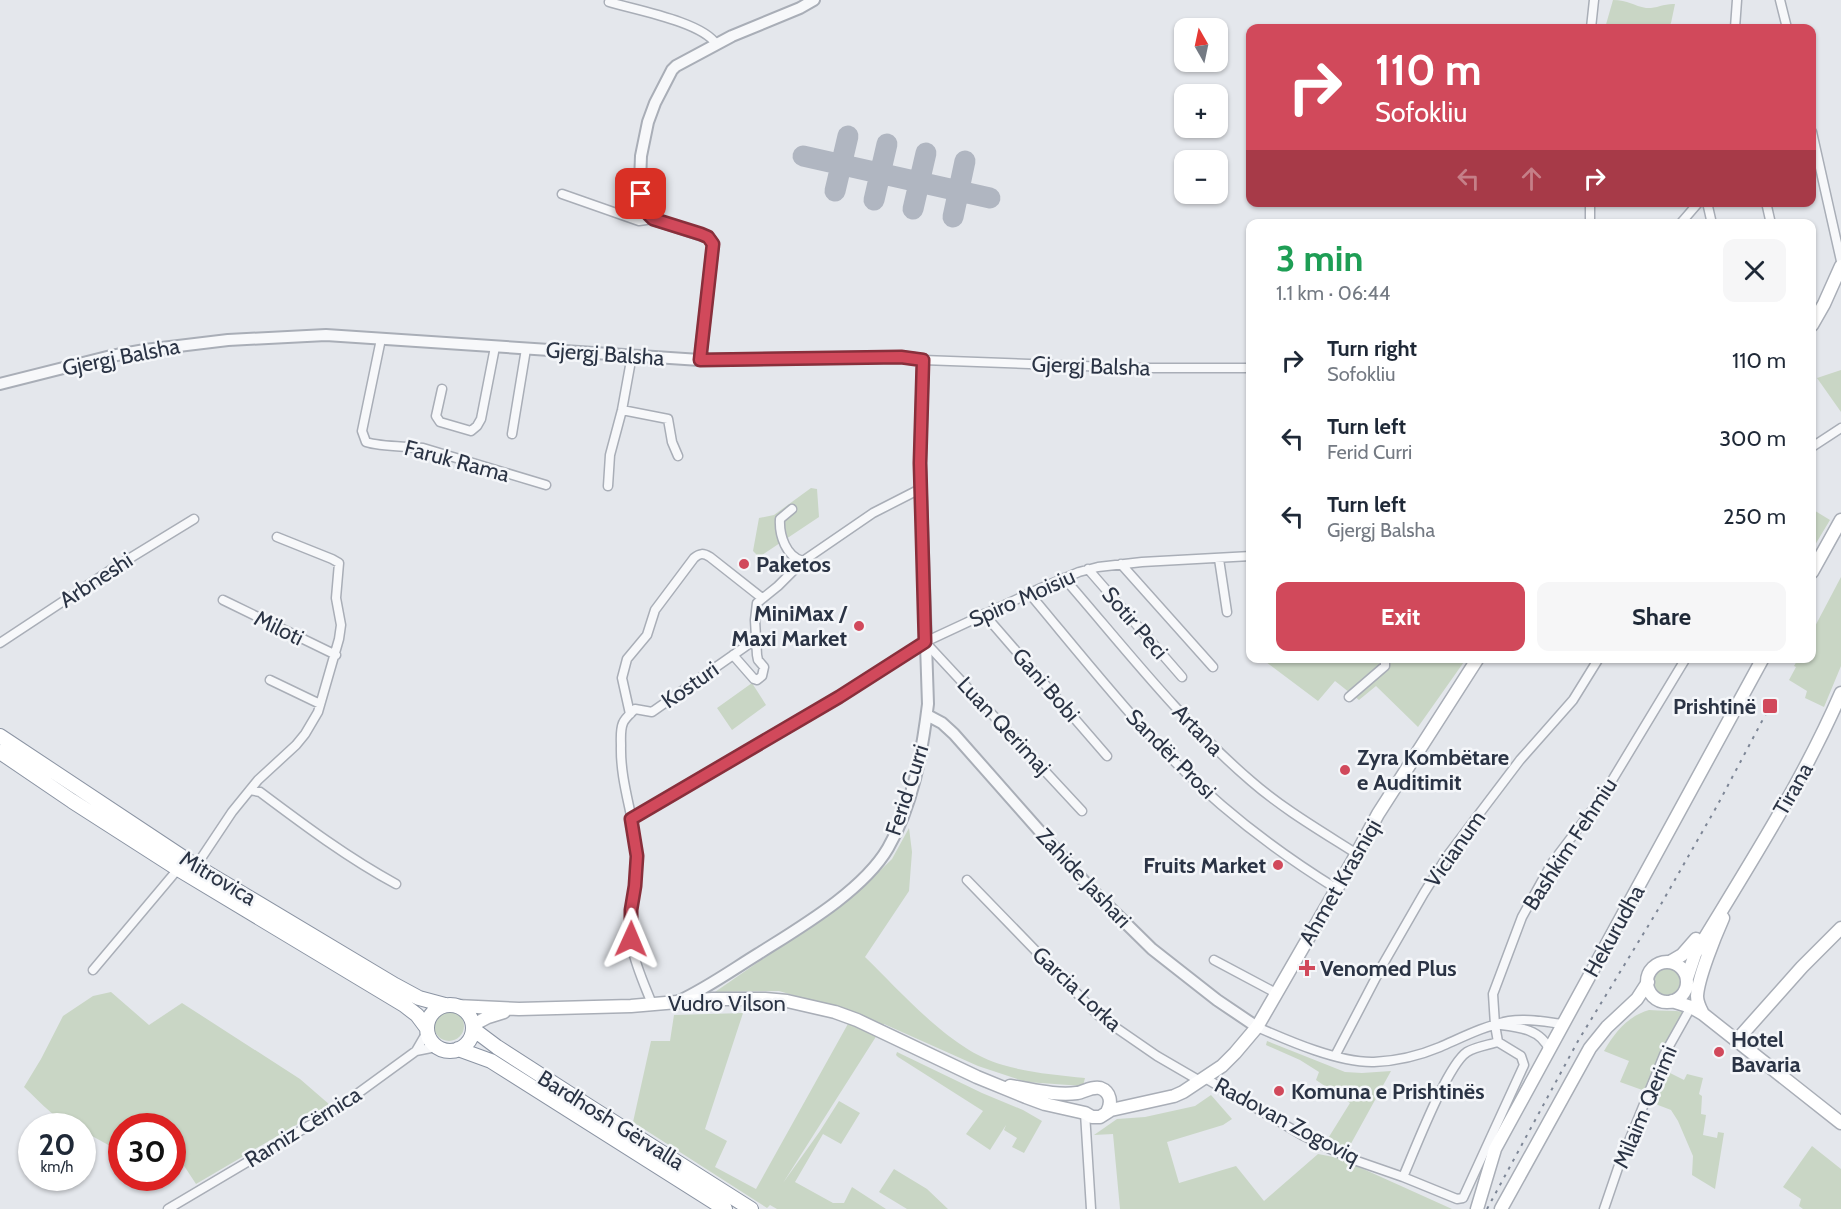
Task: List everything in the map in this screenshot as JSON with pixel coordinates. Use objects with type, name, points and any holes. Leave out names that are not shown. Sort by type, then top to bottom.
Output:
[{"type":"highway","name":"Mitrovica","points":[[0,736],[196,866],[395,985],[419,998],[450,1005]]},
{"type":"highway","name":"Mitrovica","points":[[0,752],[178,869],[389,995],[412,1011],[427,1030]]},
{"type":"highway","points":[[450,1005],[467,1013],[473,1027],[468,1041],[458,1049],[443,1050],[436,1047],[429,1038],[427,1030],[432,1013],[450,1005]]},
{"type":"highway","name":"Bardhosh Gërvalla","points":[[473,1027],[580,1101],[751,1209]]},
{"type":"highway","name":"Bardhosh Gërvalla","points":[[458,1049],[491,1061],[725,1209]]},
{"type":"main road","points":[[1816,318],[1841,266]]},
{"type":"main road","points":[[1816,565],[1841,520]]},
{"type":"main road","name":"Ahmet Krasniqi","points":[[1085,1113],[1092,1117],[1174,1096],[1203,1079],[1235,1053],[1257,1027],[1378,814],[1475,663]]},
{"type":"main road","name":"Hekurudha","points":[[1477,1209],[1495,1149],[1760,663]]},
{"type":"main road","name":"Tirana","points":[[1687,981],[1695,954],[1798,782],[1841,693]]},
{"type":"main road","points":[[1703,1014],[1699,1005],[1698,992],[1711,948],[1738,883]]},
{"type":"main road","name":"Tirana","points":[[1670,962],[1688,949],[1738,883]]},
{"type":"main road","points":[[1737,1040],[1794,975],[1841,928]]},
{"type":"main road","points":[[1703,1014],[1695,1002],[1681,967],[1670,962],[1657,965],[1649,975],[1648,982],[1649,989],[1656,998],[1691,1007],[1703,1014],[1841,1123]]},
{"type":"main road","points":[[1672,1001],[1682,996],[1687,981]]},
{"type":"main road","points":[[1501,1209],[1597,1037],[1637,999],[1648,982]]},
{"type":"main road","points":[[1616,1019],[1656,998]]},
{"type":"main road","name":"Vudro Vilson","points":[[519,1008],[652,1004],[712,999],[765,999],[812,1005],[856,1020],[991,1083],[1045,1104],[1085,1113]]},
{"type":"main road","points":[[450,1005],[519,1008]]},
{"type":"main road","points":[[473,1027],[494,1014],[519,1008]]},
{"type":"main road","name":"Vudro Vilson","points":[[991,1083],[1059,1093],[1086,1091]]},
{"type":"main road","points":[[1085,1113],[1080,1104],[1083,1095],[1086,1091],[1100,1088],[1108,1095],[1110,1103],[1104,1114]]},
{"type":"main road","name":"Ahmet Krasniqi","points":[[1108,1095],[1127,1101],[1151,1102]]},
{"type":"street","points":[[653,219],[647,213],[644,205],[640,182],[644,138],[655,103],[667,77],[676,66],[716,44],[814,0]]},
{"type":"street","points":[[1591,24],[1594,0]]},
{"type":"street","points":[[1735,24],[1737,0]]},
{"type":"street","points":[[1780,0],[1786,24]]},
{"type":"street","points":[[609,2],[680,22],[708,35],[716,44]]},
{"type":"street","points":[[1816,150],[1841,261]]},
{"type":"street","points":[[562,194],[639,221],[653,219],[708,237],[713,244],[700,360]]},
{"type":"street","points":[[1684,219],[1695,207]]},
{"type":"street","name":"Gjergj Balsha","points":[[0,384],[111,356],[183,345],[326,335],[700,360],[901,357],[923,360],[1135,368],[1246,368]]},
{"type":"street","name":"Faruk Rama","points":[[381,339],[362,431],[366,442],[423,448],[546,485]]},
{"type":"street","points":[[442,389],[436,416],[440,422],[471,431],[481,419],[495,347]]},
{"type":"street","points":[[512,434],[526,349]]},
{"type":"street","points":[[608,486],[610,455],[622,410],[632,355]]},
{"type":"street","name":"Ferid Curri","points":[[676,1002],[803,925],[850,889],[874,867],[888,848],[906,805],[920,761],[927,715],[928,689],[920,489],[923,360]]},
{"type":"street","points":[[622,410],[668,419],[672,442],[678,456]]},
{"type":"street","points":[[1816,444],[1841,428]]},
{"type":"street","points":[[733,655],[754,679],[757,680],[762,676],[764,668],[758,660],[756,639],[755,609],[757,603],[803,561],[873,513],[920,489]]},
{"type":"street","points":[[792,509],[780,519],[783,541],[792,555],[803,561]]},
{"type":"street","name":"Arbneshi","points":[[0,643],[109,571],[194,519]]},
{"type":"street","points":[[196,866],[232,812],[250,790],[306,734],[318,712],[336,655],[341,626],[336,598],[339,563],[277,537]]},
{"type":"street","points":[[630,714],[622,678],[627,659],[646,635],[655,610],[694,558],[703,553],[762,598]]},
{"type":"street","name":"Spiro Moisiu","points":[[631,819],[839,697],[925,642],[1064,578],[1088,569],[1121,564],[1246,556]]},
{"type":"street","points":[[1219,559],[1227,612]]},
{"type":"street","points":[[1121,564],[1213,667]]},
{"type":"street","name":"Sotir Peci","points":[[1088,569],[1182,677]]},
{"type":"street","name":"Artana","points":[[1064,578],[1171,702],[1233,765],[1253,783],[1301,818],[1357,854]]},
{"type":"street","name":"Sandër Prosi","points":[[1029,593],[1154,740],[1197,782],[1273,847],[1337,889]]},
{"type":"street","name":"Miloti","points":[[223,600],[336,655]]},
{"type":"street","name":"Gani Bobi","points":[[984,614],[1107,756]]},
{"type":"street","name":"Kosturi","points":[[652,1004],[637,964],[631,939],[631,910],[637,856],[622,775],[620,753],[623,722],[635,710],[652,712],[756,639]]},
{"type":"street","name":"Luan Qerimaj","points":[[925,642],[1082,811]]},
{"type":"street","points":[[1349,697],[1385,666],[1385,663]]},
{"type":"street","name":"Vicianum","points":[[1335,1056],[1368,992],[1435,875],[1520,760],[1573,700],[1596,663]]},
{"type":"street","name":"Bashkim Fehmiu","points":[[1498,1042],[1493,994],[1522,917],[1552,863],[1602,797],[1683,663]]},
{"type":"street","points":[[270,680],[320,704]]},
{"type":"street","name":"Zahide Jashari","points":[[927,715],[942,723],[954,734],[1090,888],[1152,949],[1217,1000],[1257,1027]]},
{"type":"street","points":[[250,790],[260,792],[369,869],[396,884]]},
{"type":"street","points":[[93,970],[178,869]]},
{"type":"street","name":"Garcia Lorka","points":[[967,880],[1099,1016],[1157,1056],[1203,1079]]},
{"type":"street","points":[[1214,960],[1276,993]]},
{"type":"street","name":"Milaim Qerimi","points":[[1604,1209],[1618,1168],[1664,1056],[1691,1007]]},
{"type":"street","points":[[1257,1027],[1335,1056],[1355,1061],[1375,1062],[1411,1056],[1438,1048],[1465,1035],[1495,1025],[1523,1020],[1563,1024]]},
{"type":"street","points":[[1495,1025],[1525,1029],[1542,1039],[1549,1050]]},
{"type":"street","points":[[416,1051],[427,1030]]},
{"type":"street","points":[[1403,1177],[1449,1075],[1463,1055],[1498,1042]]},
{"type":"street","name":"Radovan Zogoviq","points":[[1203,1079],[1302,1135],[1354,1160],[1403,1177],[1452,1198],[1463,1198],[1524,1065],[1521,1056],[1498,1042]]},
{"type":"street","name":"Ramiz Cërnica","points":[[168,1209],[310,1125],[416,1051],[436,1047]]},
{"type":"street","points":[[1085,1113],[1091,1209]]},
{"type":"street","points":[[1087,1132],[1089,1126],[1104,1114]]},
{"type":"green space","points":[[1613,0],[1646,8],[1675,4],[1670,24],[1606,24]]},
{"type":"green space","points":[[1841,370],[1841,412],[1817,378]]},
{"type":"green space","points":[[811,488],[817,489],[819,517],[759,557],[753,551],[759,518],[774,515]]},
{"type":"green space","points":[[1816,511],[1830,520],[1816,543]]},
{"type":"green space","points":[[1841,577],[1841,666],[1824,707],[1805,698],[1807,691],[1789,680],[1796,663],[1816,663],[1816,624]]},
{"type":"green space","points":[[1267,663],[1463,663],[1418,727],[1376,686],[1359,700],[1335,681],[1318,701]]},
{"type":"green space","points":[[752,683],[766,705],[732,730],[717,708]]},
{"type":"green space","points":[[909,828],[912,852],[909,891],[865,957],[929,1020],[966,1048],[984,1058],[1013,1068],[1085,1078],[1083,1086],[1026,1082],[978,1066],[884,1024],[783,1183],[839,1101],[860,1113],[841,1144],[823,1134],[795,1182],[833,1203],[844,1203],[852,1187],[886,1209],[777,1209],[770,1205],[767,1208],[633,1122],[651,1041],[670,1041],[674,1015],[743,1013],[705,1129],[727,1141],[715,1167],[756,1189],[854,1013],[779,991],[715,992],[855,895],[892,859]]},
{"type":"green space","points":[[1666,968],[1676,972],[1680,982],[1676,992],[1666,996],[1656,992],[1652,982],[1656,972]]},
{"type":"green space","points":[[111,992],[149,1025],[182,1003],[300,1079],[330,1105],[196,1184],[186,1169],[186,1113],[108,1113],[108,1145],[96,1138],[96,1113],[52,1113],[24,1087],[63,1016],[93,996]]},
{"type":"green space","points":[[1649,1010],[1685,1012],[1645,1091],[1620,1082],[1629,1061],[1604,1051],[1623,1026],[1635,1016]]},
{"type":"green space","points":[[449,1011],[455,1012],[463,1020],[463,1032],[455,1040],[449,1041],[443,1040],[435,1032],[434,1026],[435,1020],[443,1012]]},
{"type":"green space","points":[[1267,1041],[1345,1072],[1391,1071],[1348,1149],[1327,1140],[1350,1103],[1316,1080],[1319,1072],[1300,1060],[1266,1045]]},
{"type":"green space","points":[[897,1052],[1042,1121],[1024,1153],[1012,1147],[1017,1138],[1004,1130],[1006,1125],[990,1150],[966,1134],[983,1111],[898,1057]]},
{"type":"green space","points":[[1664,1070],[1684,1080],[1687,1074],[1703,1078],[1699,1094],[1702,1096],[1701,1114],[1706,1115],[1703,1135],[1717,1138],[1718,1132],[1724,1133],[1715,1189],[1692,1175],[1693,1156],[1678,1121],[1671,1110],[1658,1105],[1650,1098]]},
{"type":"green space","points":[[1211,1095],[1232,1119],[1223,1125],[1167,1142],[1179,1183],[1236,1166],[1264,1201],[1318,1154],[1339,1158],[1452,1209],[1120,1209],[1113,1134],[1094,1135],[1117,1119],[1145,1117],[1195,1106]]},
{"type":"green space","points":[[1812,1146],[1841,1169],[1841,1209],[1803,1209],[1799,1206],[1801,1199],[1783,1187]]},
{"type":"green space","points":[[894,1169],[927,1189],[948,1209],[907,1209],[879,1192]]},
{"type":"taxiway","points":[[835,191],[848,136]]},
{"type":"taxiway","points":[[874,200],[887,144]]},
{"type":"taxiway","points":[[913,209],[926,153]]},
{"type":"taxiway","points":[[803,156],[990,198]]},
{"type":"taxiway","points":[[953,217],[965,161]]},
{"type":"railway","points":[[1487,1209],[1578,1041],[1656,913],[1717,806],[1770,706]]},
{"type":"place","name":"Paketos","points":[[744,564]]},
{"type":"place","name":"MiniMax / Maxi Market","points":[[859,626]]},
{"type":"place","name":"Prishtinë","points":[[1770,706]]},
{"type":"place","name":"Zyra Kombëtare e Auditimit","points":[[1345,770]]},
{"type":"place","name":"Fruits Market","points":[[1278,865]]},
{"type":"place","name":"Venomed Plus","points":[[1307,968]]},
{"type":"place","name":"Hotel Bavaria","points":[[1719,1052]]},
{"type":"place","name":"Komuna e Prishtinës","points":[[1279,1091]]},
{"type":"route","points":[[631,939],[631,910],[637,872],[636,842],[631,819],[839,697],[925,642],[920,463],[923,360],[901,357],[700,360],[713,244],[708,237],[701,234],[653,219],[647,213],[641,194]]}]
